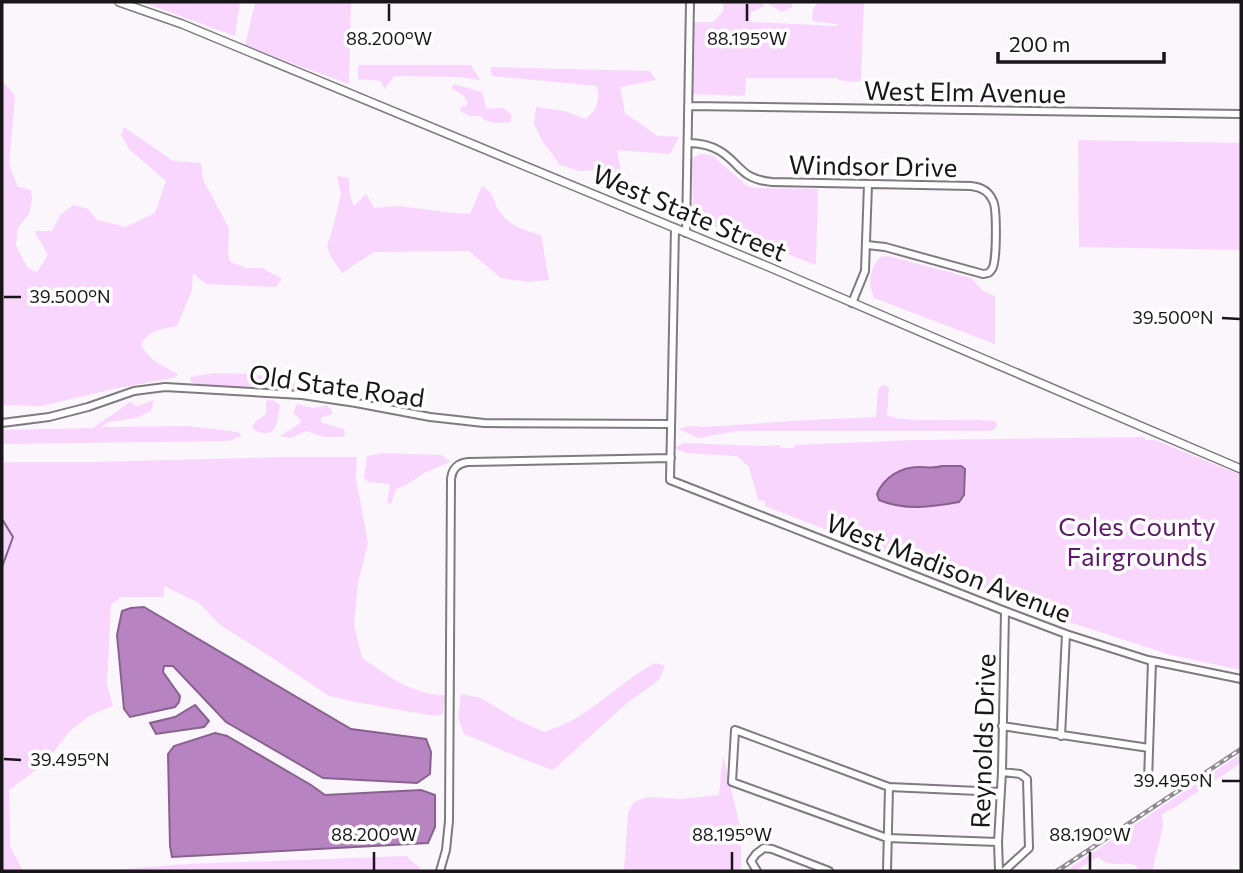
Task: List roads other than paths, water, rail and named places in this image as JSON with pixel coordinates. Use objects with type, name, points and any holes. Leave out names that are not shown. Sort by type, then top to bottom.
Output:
[{"type":"street","name":"West State Street","points":[[119,2],[182,24],[675,228],[1241,469]]},
{"type":"street","points":[[686,233],[690,2]]},
{"type":"street","name":"West Elm Avenue","points":[[688,106],[1241,114]]},
{"type":"street","name":"Windsor Drive","points":[[688,143],[713,147],[745,174],[760,181],[971,186],[982,188],[995,207],[995,260],[988,273],[983,274],[885,247],[867,245]]},
{"type":"street","points":[[852,303],[865,271],[868,184]]},
{"type":"street","points":[[440,871],[446,850],[449,821],[450,480],[460,464],[468,462],[671,458],[675,228]]},
{"type":"street","name":"Old State Road","points":[[5,423],[59,415],[134,391],[165,387],[329,398],[430,417],[484,423],[671,424]]},
{"type":"street","name":"West Madison Avenue","points":[[671,458],[670,480],[1004,611],[1152,661],[1241,679]]},
{"type":"street","name":"Reynolds Drive","points":[[1002,871],[999,842],[1004,611]]},
{"type":"street","points":[[1061,736],[1066,634]]},
{"type":"street","points":[[1148,781],[1152,661]]},
{"type":"street","points":[[1002,726],[1149,748]]},
{"type":"street","points":[[999,842],[887,838],[732,782],[735,730],[889,788],[1001,792]]},
{"type":"street","points":[[1002,772],[1020,774],[1027,779],[1029,848],[1002,871]]},
{"type":"street","points":[[887,871],[889,788]]},
{"type":"street","points":[[757,871],[751,861],[764,848],[829,871]]},
{"type":"waterway","points":[[2,519],[13,537],[2,567]]},
{"type":"railway","points":[[1057,871],[1241,749]]},
{"type":"park label","name":"Coles County Fairgrounds","points":[[1137,540]]}]
